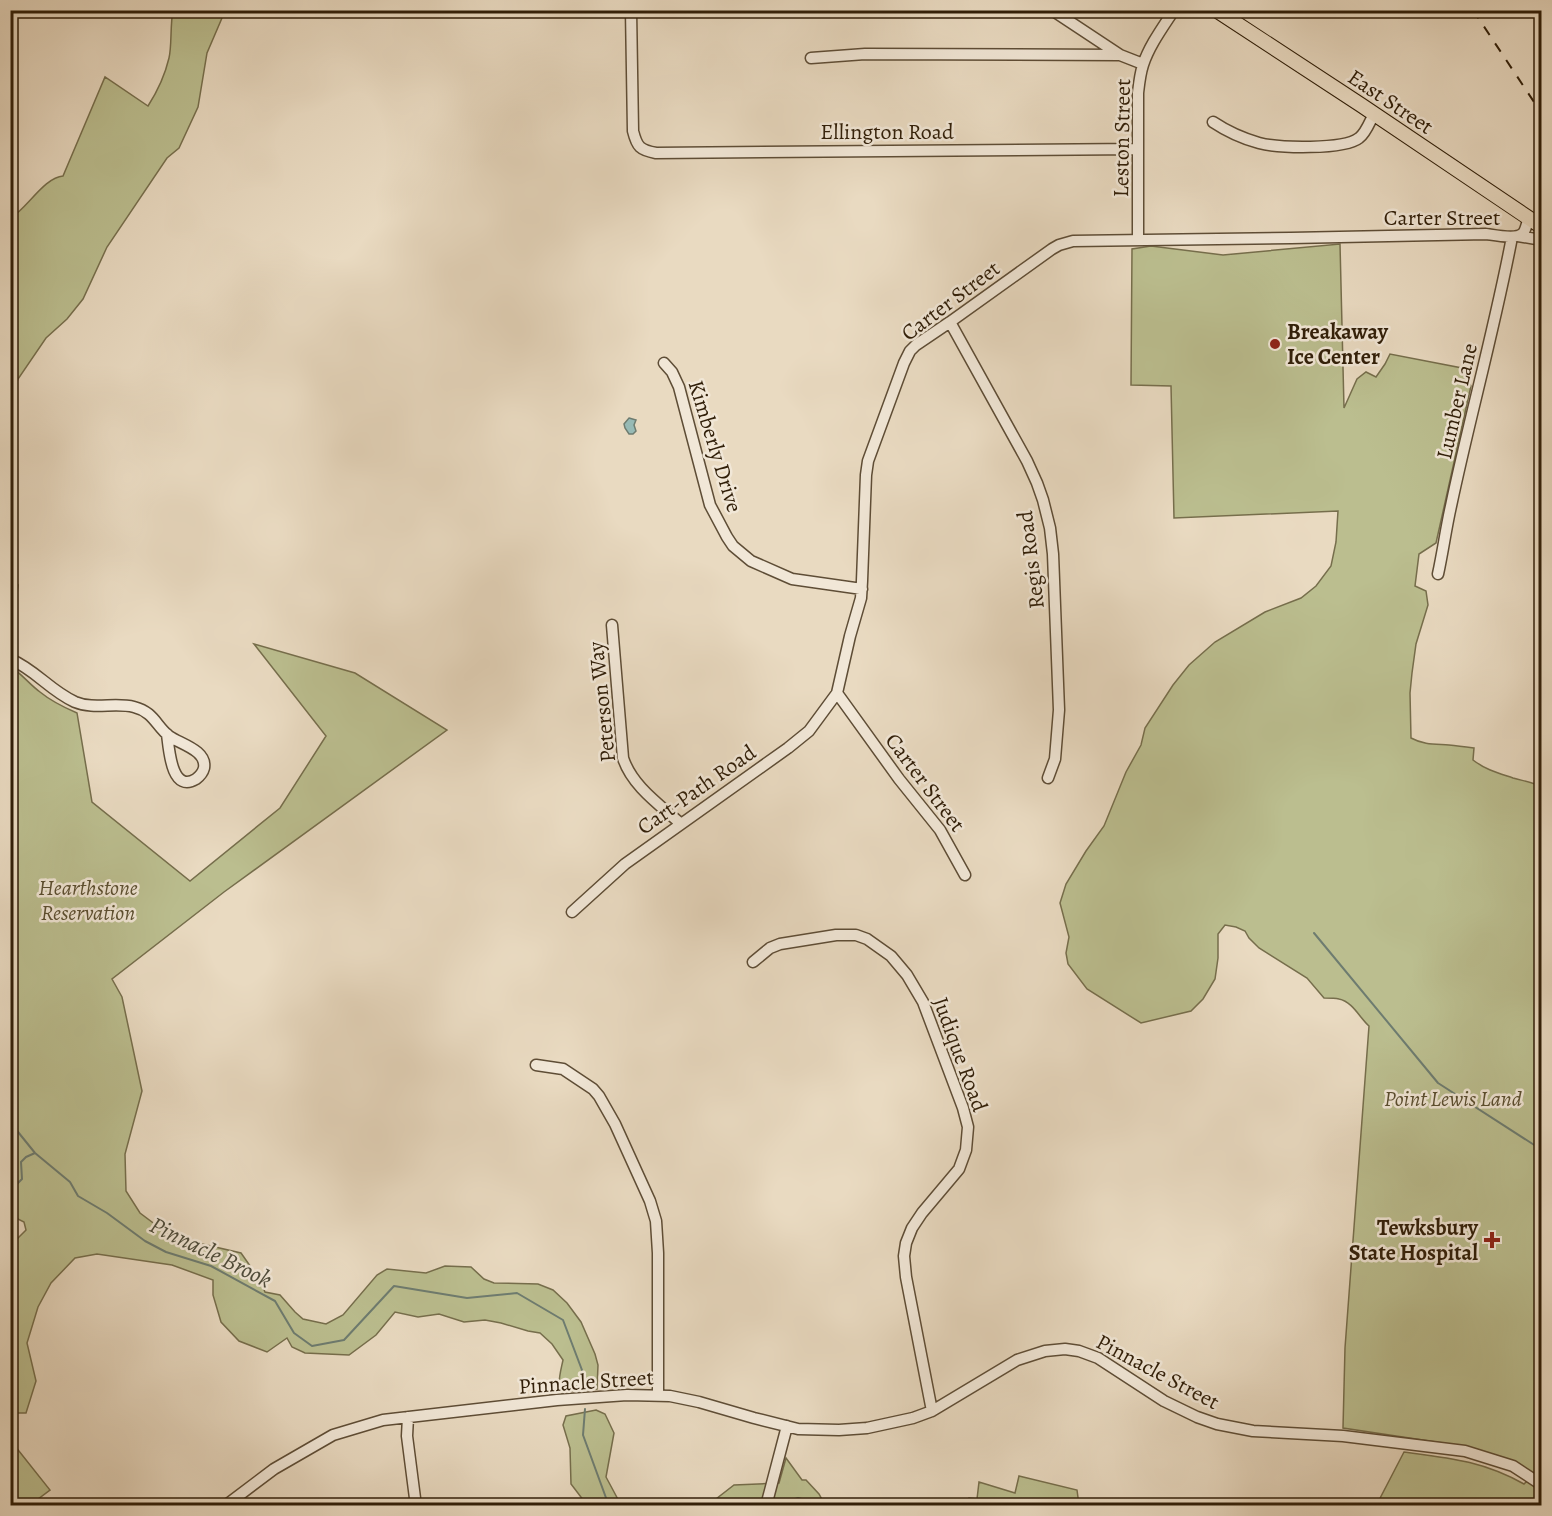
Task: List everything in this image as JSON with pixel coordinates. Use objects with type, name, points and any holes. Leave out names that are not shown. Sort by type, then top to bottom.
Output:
[{"type":"main road","name":"East Street","points":[[1216,10],[1542,227]]},
{"type":"street","name":"Ellington Road","points":[[631,10],[633,131],[638,145],[648,151],[656,153],[1138,149]]},
{"type":"street","points":[[1052,10],[1120,55],[1143,64]]},
{"type":"street","name":"Leston Street","points":[[1138,240],[1138,93],[1143,64],[1174,10]]},
{"type":"street","points":[[811,58],[865,54],[1120,55]]},
{"type":"street","points":[[1213,122],[1227,132],[1270,146],[1331,146],[1344,145],[1361,137],[1374,114]]},
{"type":"street","name":"Carter Street","points":[[965,875],[940,830],[899,779],[837,693],[862,589],[868,461],[908,355],[916,345],[1059,245],[1073,241],[1486,234],[1515,237],[1523,233],[1529,218]]},
{"type":"street","points":[[1515,237],[1542,240]]},
{"type":"street","name":"Lumber Lane","points":[[1438,574],[1451,507],[1515,237]]},
{"type":"street","name":"Regis Road","points":[[950,322],[1027,461],[1037,483],[1050,528],[1059,710],[1054,759],[1048,778]]},
{"type":"street","name":"Kimberly Drive","points":[[664,363],[680,387],[710,505],[733,546],[751,561],[792,579],[862,589]]},
{"type":"street","name":"Peterson Way","points":[[612,625],[623,758],[627,770],[634,780],[681,824]]},
{"type":"street","points":[[10,659],[26,666],[51,688],[75,702],[89,706],[126,706],[142,709],[155,719],[167,734]]},
{"type":"street","name":"Cart-Path Road","points":[[572,912],[625,864],[809,731],[837,693]]},
{"type":"street","name":"Judique Road","points":[[753,962],[770,948],[780,944],[836,935],[856,935],[867,939],[891,956],[907,975],[923,1002],[968,1127],[966,1150],[959,1169],[912,1228],[904,1256],[932,1411]]},
{"type":"street","points":[[536,1065],[563,1069],[593,1089],[599,1096],[615,1124],[650,1201],[657,1232],[658,1395]]},
{"type":"street","name":"Pinnacle Street","points":[[225,1506],[274,1469],[333,1436],[383,1420],[569,1400],[658,1395],[699,1402],[798,1428],[839,1430],[867,1428],[913,1418],[932,1411],[1017,1360],[1045,1351],[1071,1349],[1098,1358],[1164,1401],[1217,1424],[1253,1431],[1343,1436],[1465,1451],[1513,1466],[1542,1485]]},
{"type":"street","points":[[408,1417],[407,1436],[416,1506]]},
{"type":"street","points":[[766,1506],[787,1426]]},
{"type":"green space","points":[[173,10],[225,11],[207,53],[198,107],[179,148],[167,158],[107,247],[83,299],[67,319],[46,338],[18,379],[11,397],[11,218],[43,187],[63,176],[105,77],[148,106],[155,95],[169,58]]},
{"type":"green space","name":"Point Lewis Land","points":[[1340,244],[1344,408],[1357,379],[1366,372],[1376,377],[1390,354],[1462,368],[1471,386],[1436,543],[1419,554],[1415,586],[1426,591],[1428,605],[1416,644],[1412,673],[1411,738],[1425,743],[1474,748],[1473,760],[1483,766],[1497,773],[1541,787],[1541,1482],[1456,1445],[1343,1428],[1345,1348],[1369,1026],[1356,1010],[1348,1003],[1336,998],[1324,998],[1307,978],[1259,948],[1245,931],[1236,927],[1225,925],[1218,934],[1215,979],[1203,999],[1191,1011],[1141,1023],[1087,989],[1068,964],[1066,953],[1069,937],[1060,903],[1066,884],[1104,826],[1126,772],[1141,745],[1145,728],[1173,685],[1189,665],[1215,642],[1265,612],[1301,598],[1316,586],[1331,566],[1336,542],[1338,511],[1174,518],[1171,386],[1131,385],[1132,249],[1151,246],[1223,255]]},
{"type":"green space","points":[[11,575],[18,585],[16,603],[11,614]]},
{"type":"green space","points":[[11,614],[16,639],[11,650]]},
{"type":"green space","name":"Hearthstone Reservation","points":[[254,644],[355,673],[447,730],[224,892],[112,979],[122,997],[142,1091],[125,1154],[126,1191],[140,1213],[172,1237],[241,1253],[260,1280],[265,1292],[280,1295],[303,1319],[326,1324],[343,1315],[377,1275],[387,1269],[426,1273],[445,1266],[471,1267],[484,1279],[494,1283],[538,1284],[553,1290],[567,1303],[581,1322],[598,1365],[597,1389],[560,1392],[559,1380],[563,1360],[552,1344],[540,1333],[485,1320],[464,1322],[439,1314],[418,1317],[395,1312],[376,1335],[349,1355],[305,1353],[292,1347],[287,1338],[267,1352],[239,1341],[221,1322],[213,1295],[213,1280],[172,1265],[97,1254],[75,1258],[51,1283],[38,1307],[27,1343],[36,1381],[26,1413],[11,1413],[11,1245],[26,1230],[24,1222],[10,1215],[11,667],[48,698],[77,713],[92,802],[190,881],[280,808],[326,736]]},
{"type":"green space","points":[[596,1410],[605,1414],[614,1433],[606,1477],[621,1505],[587,1505],[571,1484],[570,1448],[563,1425],[566,1416]]},
{"type":"green space","points":[[11,1441],[50,1490],[30,1505],[11,1505]]},
{"type":"green space","points":[[1404,1452],[1480,1465],[1524,1484],[1527,1481],[1541,1491],[1541,1505],[1376,1506]]},
{"type":"green space","points":[[786,1458],[802,1480],[806,1480],[819,1494],[825,1505],[707,1506],[734,1485],[779,1483]]},
{"type":"green space","points":[[1019,1476],[1077,1490],[1079,1505],[968,1505],[969,1498],[977,1499],[979,1482],[1015,1493]]},
{"type":"water","points":[[629,418],[636,420],[634,425],[636,431],[633,434],[629,434],[624,424]]},
{"type":"waterway","points":[[1314,933],[1438,1083],[1542,1150]]},
{"type":"waterway","name":"Pinnacle Brook","points":[[10,1122],[35,1153],[70,1182],[78,1196],[107,1213],[145,1241],[166,1252],[211,1266],[275,1301],[294,1333],[312,1346],[344,1340],[394,1286],[467,1298],[517,1293],[563,1320],[585,1378],[585,1391]]},
{"type":"waterway","points":[[10,1186],[22,1179],[21,1162],[35,1153]]},
{"type":"waterway","name":"Pinnacle Brook","points":[[585,1409],[583,1435],[609,1506]]},
{"type":"waterway","name":"Pinnacle Brook","points":[[778,1505],[798,1498],[820,1504]]},
{"type":"waterway","name":"Pinnacle Brook","points":[[841,1503],[861,1499],[893,1506]]},
{"type":"railway","points":[[1473,10],[1542,114]]},
{"type":"place","name":"Breakaway Ice Center","points":[[1275,344]]},
{"type":"place","name":"Tewksbury State Hospital","points":[[1492,1240]]}]
